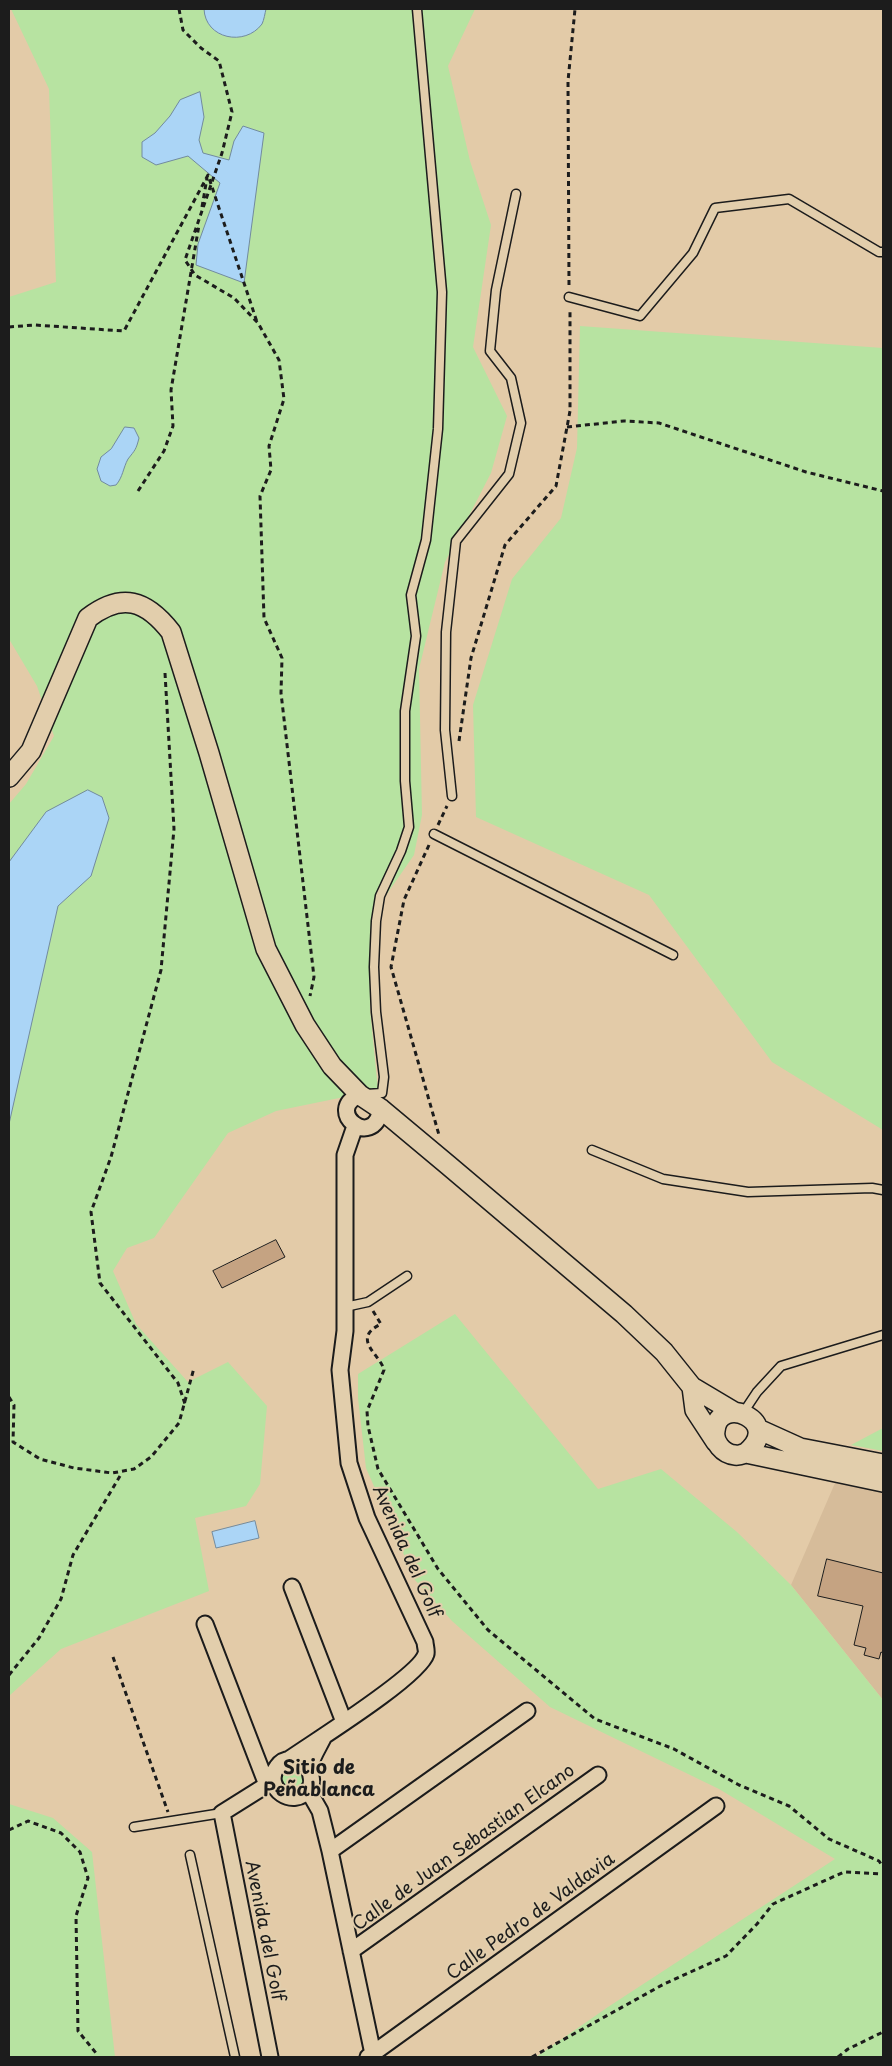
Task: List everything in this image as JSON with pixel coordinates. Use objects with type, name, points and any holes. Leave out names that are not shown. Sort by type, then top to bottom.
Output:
[{"type":"street","points":[[9,777],[31,751],[88,618],[99,610],[124,602],[143,606],[158,616],[171,632],[209,752],[266,949],[305,1026],[332,1066],[360,1095],[624,1314],[664,1352],[692,1387],[753,1419],[758,1429],[758,1439],[754,1447],[746,1453],[734,1456],[723,1451],[695,1410],[692,1387]]},
{"type":"street","points":[[360,1095],[354,1098],[347,1109],[350,1122],[355,1126],[364,1128],[373,1126],[379,1119],[380,1110]]},
{"type":"street","name":"Avenida del Golf","points":[[270,2057],[222,1813],[270,1783],[276,1768],[414,1672],[426,1654],[425,1642],[367,1518],[349,1463],[340,1370],[345,1331],[345,1155],[355,1126]]},
{"type":"street","points":[[716,1442],[714,1430],[718,1422],[725,1415],[738,1412]]},
{"type":"street","points":[[758,1429],[800,1448],[883,1464]]},
{"type":"street","points":[[746,1453],[883,1482]]},
{"type":"street","points":[[292,1587],[344,1722]]},
{"type":"street","points":[[205,1624],[270,1783],[278,1792],[288,1798],[299,1797],[308,1790],[312,1780],[309,1768],[300,1761],[288,1760]]},
{"type":"street","points":[[330,1851],[527,1711]]},
{"type":"street","points":[[309,1768],[324,1735]]},
{"type":"street","name":"Calle de Juan Sebastian Elcano","points":[[351,1951],[598,1775]]},
{"type":"street","points":[[308,1790],[320,1811],[330,1851],[370,2056]]},
{"type":"street","name":"Calle Pedro de Valdavia","points":[[370,2056],[716,1806]]},
{"type":"lane","points":[[360,1095],[382,1093],[384,1088],[376,1012],[374,967],[376,921],[380,896],[401,852],[409,827],[405,781],[405,711],[416,636],[411,595],[426,540],[438,429],[442,292],[417,9]]},
{"type":"lane","points":[[452,796],[445,730],[446,642],[456,541],[508,474],[521,423],[511,378],[490,351],[496,290],[516,194]]},
{"type":"lane","points":[[570,297],[640,316],[693,253],[715,208],[788,199],[879,252],[883,252]]},
{"type":"lane","points":[[434,834],[673,955]]},
{"type":"lane","points":[[592,1150],[663,1179],[748,1192],[872,1188],[883,1190]]},
{"type":"lane","points":[[345,1307],[368,1302],[407,1276]]},
{"type":"lane","points":[[738,1412],[782,1366],[883,1335]]},
{"type":"lane","points":[[134,1827],[222,1813]]},
{"type":"lane","points":[[190,1855],[235,2057]]},
{"type":"path","points":[[180,9],[184,30],[201,48],[219,61],[232,112],[222,153],[185,260],[195,275],[234,298],[258,323]]},
{"type":"path","points":[[459,746],[471,658],[505,545],[556,486],[570,411],[568,81],[575,9]]},
{"type":"path","points":[[208,175],[258,323],[279,360],[284,399],[270,446],[271,470],[260,496],[264,618],[282,658],[282,693],[314,977],[310,996]]},
{"type":"path","points":[[9,327],[35,325],[124,330],[208,175]]},
{"type":"path","points":[[138,492],[164,452],[173,426],[172,390],[208,175]]},
{"type":"path","points":[[567,427],[624,421],[659,423],[806,472],[883,491]]},
{"type":"path","points":[[165,671],[174,828],[162,970],[110,1157],[91,1212],[100,1283],[178,1383],[185,1404]]},
{"type":"path","points":[[440,1137],[391,967],[404,900],[452,796]]},
{"type":"path","points":[[368,1302],[381,1324],[371,1331],[368,1342],[372,1354],[382,1363],[384,1370],[367,1411],[368,1426],[378,1469],[438,1569],[488,1630],[595,1718],[674,1749],[739,1785],[789,1806],[829,1839],[879,1862],[883,1867]]},
{"type":"path","points":[[9,1397],[14,1405],[14,1442],[40,1459],[74,1468],[112,1472],[134,1468],[152,1458],[179,1423],[194,1368]]},
{"type":"path","points":[[9,1675],[39,1638],[61,1599],[73,1555],[120,1476]]},
{"type":"path","points":[[113,1657],[172,1821]]},
{"type":"path","points":[[9,1830],[28,1822],[62,1833],[80,1852],[88,1878],[76,1916],[78,2031],[96,2053],[96,2057]]},
{"type":"path","points":[[532,2057],[664,1984],[726,1956],[757,1924],[773,1904],[844,1872],[883,1874]]},
{"type":"path","points":[[838,2057],[848,2049],[883,2032]]},
{"type":"shaded area","points":[[835,1483],[883,1492],[883,1700],[791,1585]]},
{"type":"green space","points":[[11,9],[475,9],[448,66],[470,161],[491,225],[473,347],[507,416],[491,473],[445,562],[419,669],[422,815],[414,855],[373,914],[370,1010],[378,1090],[276,1111],[228,1133],[154,1238],[127,1248],[113,1271],[136,1324],[188,1382],[228,1362],[267,1406],[260,1484],[246,1506],[195,1518],[209,1591],[61,1649],[9,1696],[9,804],[26,784],[54,736],[37,686],[9,639],[9,297],[56,282],[49,89]]},
{"type":"green space","points":[[580,326],[883,348],[883,1130],[772,1062],[649,895],[476,817],[473,705],[512,579],[561,518],[577,448]]},
{"type":"green space","points":[[455,1314],[598,1489],[661,1469],[737,1532],[791,1585],[883,1700],[883,2057],[536,2057],[608,2007],[835,1859],[719,1789],[550,1707],[452,1621],[415,1580],[366,1468],[358,1398],[358,1374]]},
{"type":"green space","points":[[883,1428],[883,1451],[851,1445]]},
{"type":"green space","points":[[291,1766],[306,1772],[304,1788],[291,1791],[283,1784],[282,1774]]},
{"type":"green space","points":[[9,1804],[53,1818],[92,1852],[115,2057],[9,2057]]},
{"type":"water","points":[[204,9],[266,9],[262,24],[255,31],[246,36],[236,37],[218,33],[211,27],[206,19]]},
{"type":"water","points":[[200,92],[204,117],[199,140],[203,153],[229,160],[234,141],[243,126],[264,133],[244,283],[196,265],[198,244],[220,183],[188,156],[156,165],[142,157],[142,142],[155,133],[170,116],[180,100]]},
{"type":"water","points":[[125,427],[134,428],[139,438],[122,476],[116,485],[110,486],[101,481],[97,469],[101,457],[111,449]]},
{"type":"water","points":[[88,790],[102,797],[109,818],[91,876],[58,906],[9,1124],[9,862],[46,812]]},
{"type":"water","points":[[255,1521],[259,1538],[216,1548],[212,1532]]},
{"type":"building","points":[[276,1240],[285,1257],[222,1288],[213,1271]]},
{"type":"building","points":[[827,1559],[883,1573],[883,1653],[881,1652],[879,1659],[864,1655],[866,1648],[854,1645],[863,1606],[818,1596]]},
{"type":"district","name":"Sitio de Peñablanca","points":[[319,1780]]}]
